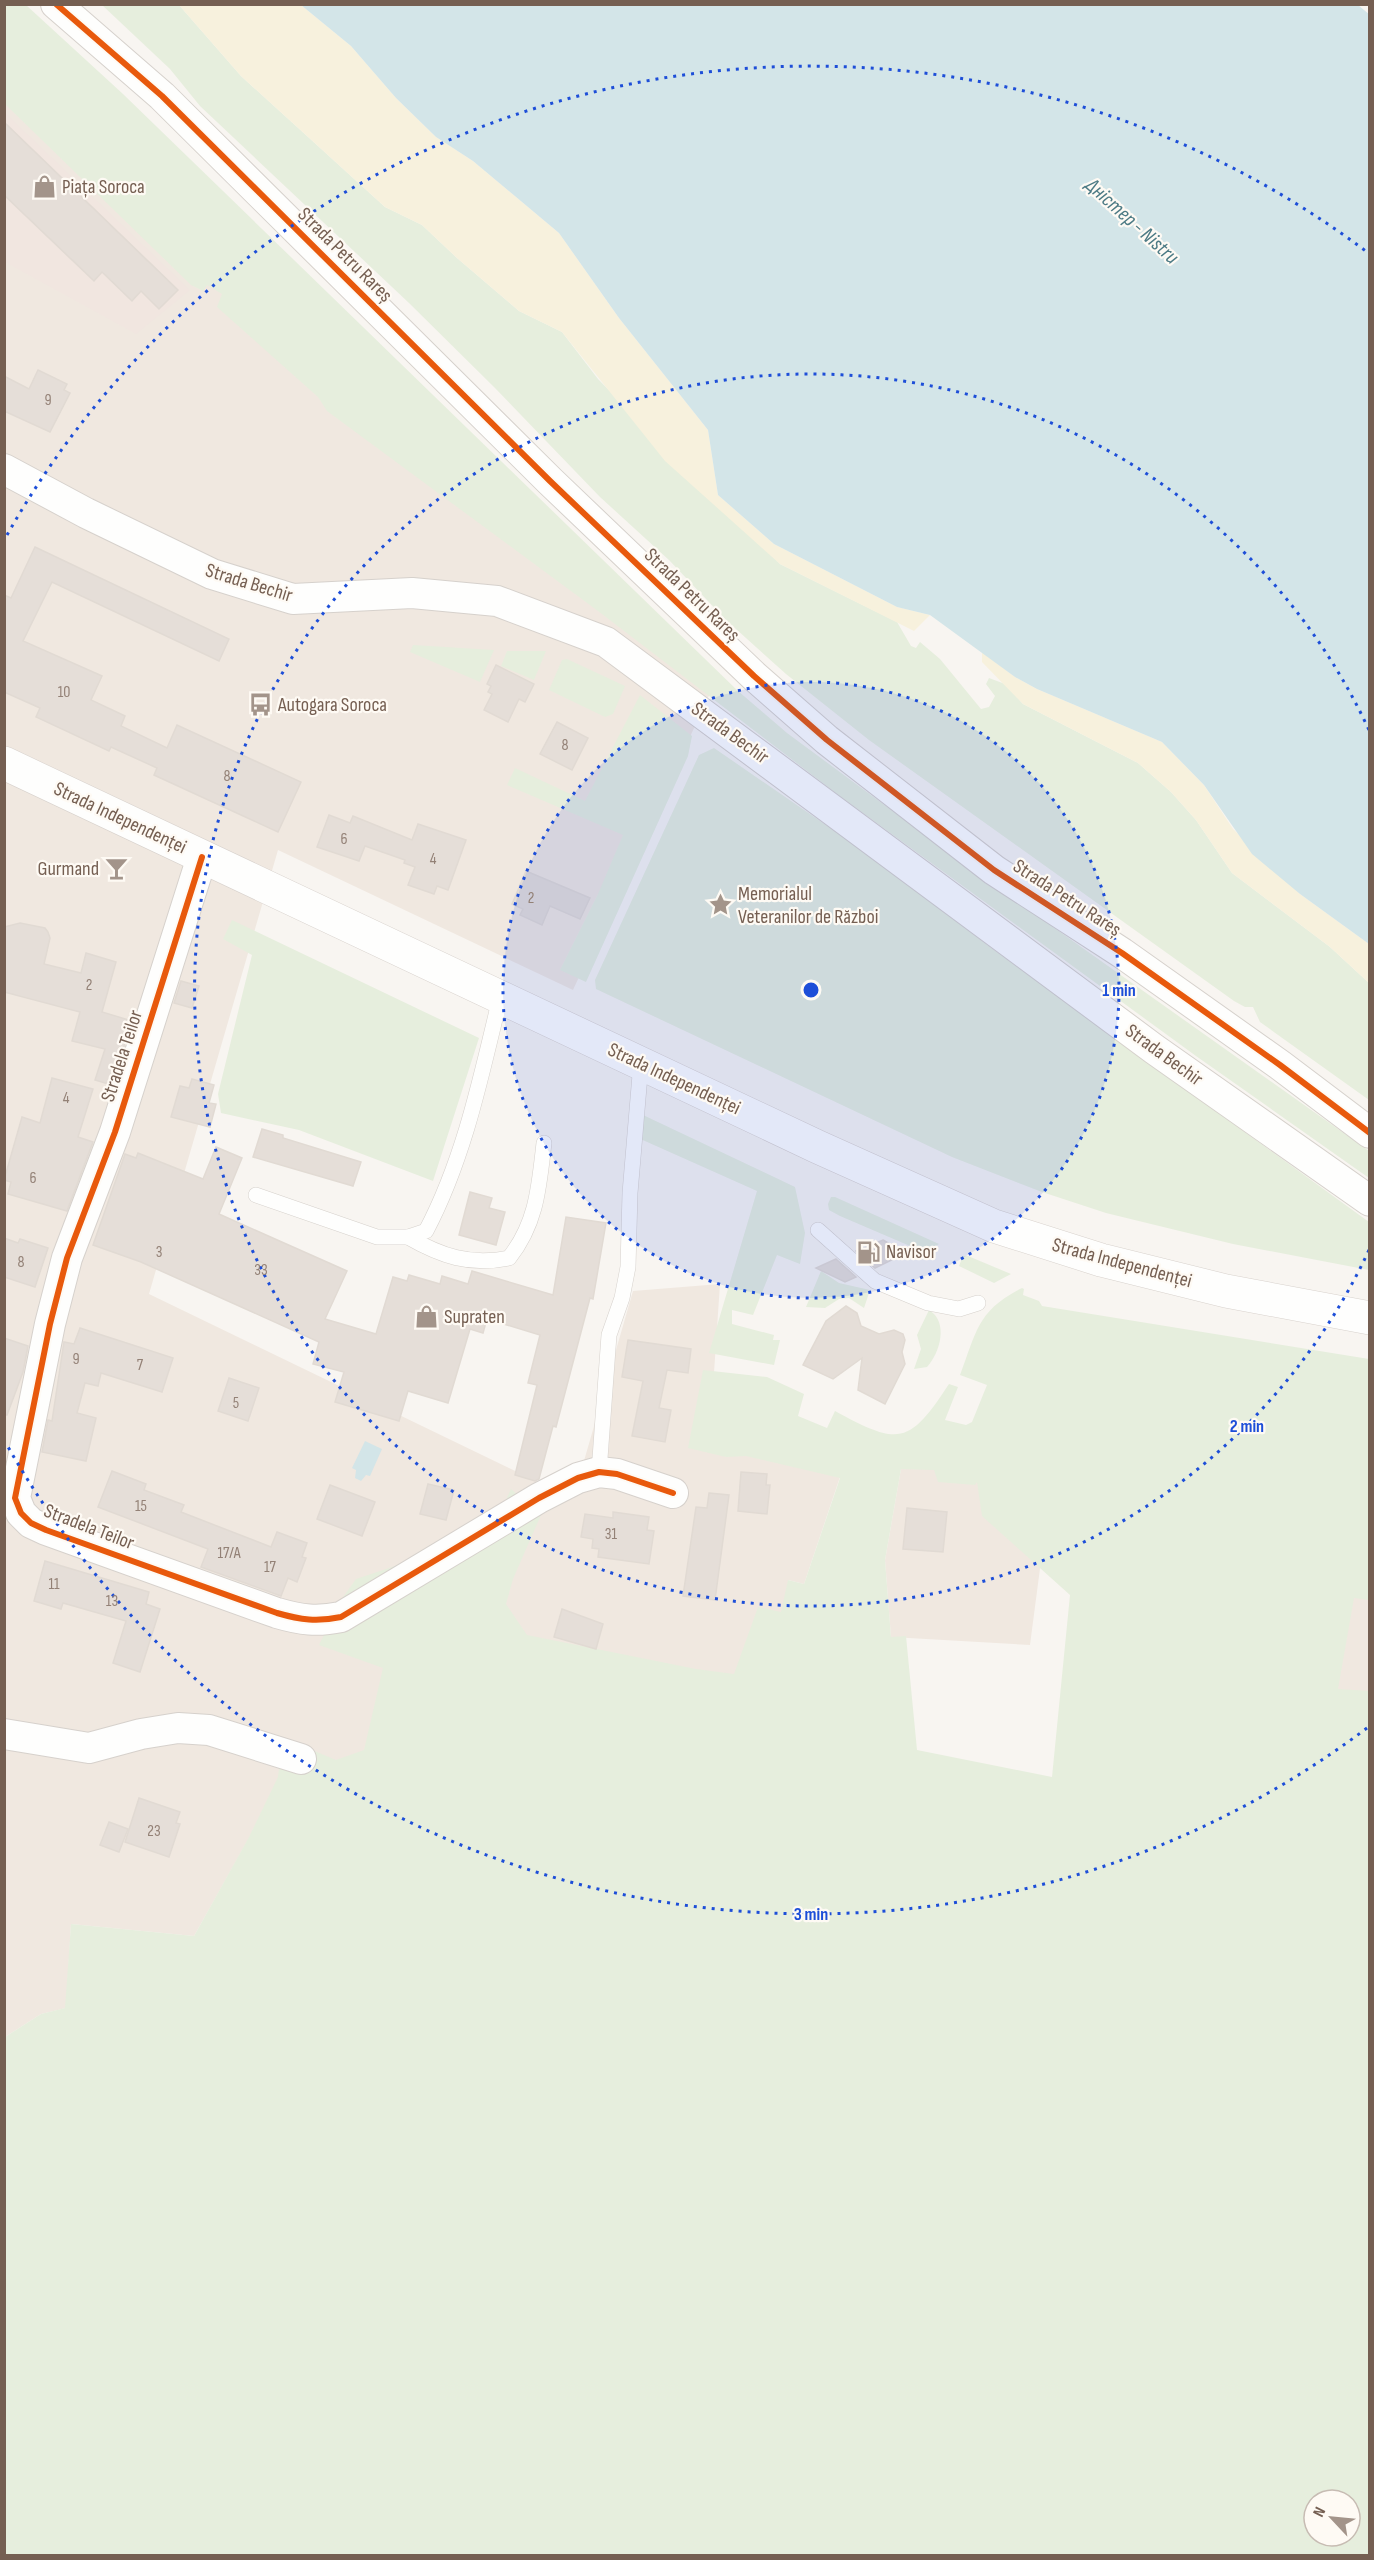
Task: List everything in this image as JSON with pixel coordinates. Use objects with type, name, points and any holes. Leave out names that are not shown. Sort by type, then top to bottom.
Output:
[{"type":"main road","name":"Strada Independenței","points":[[4,763],[818,1147],[994,1226],[1101,1260],[1226,1291],[1370,1318]]},
{"type":"street","name":"Strada Petru Rareș","points":[[56,4],[162,96],[550,482],[754,676],[827,740],[994,870],[1122,953],[1280,1065],[1370,1133]]},
{"type":"street","name":"Strada Bechir","points":[[4,469],[86,513],[212,574],[293,599],[412,593],[497,601],[606,642],[1154,1049],[1370,1201]]},
{"type":"street","name":"Stradela Teilor","points":[[202,857],[115,1132],[67,1258],[10,1503],[31,1522],[46,1530],[278,1613],[303,1621],[319,1621],[341,1617],[539,1498],[578,1478],[599,1472]]},
{"type":"street","points":[[599,1472],[617,1474],[673,1493]]},
{"type":"street","points":[[4,1734],[89,1748],[178,1728],[208,1730],[301,1759]]},
{"type":"lane","points":[[256,1195],[377,1237],[408,1237],[426,1231],[446,1194],[482,1072],[500,998]]},
{"type":"lane","points":[[599,1472],[609,1335],[622,1298],[628,1267],[630,1193],[641,1063]]},
{"type":"lane","points":[[408,1237],[436,1254],[493,1261],[509,1258],[524,1239],[537,1198],[544,1143]]},
{"type":"lane","points":[[818,1230],[875,1281],[928,1303],[959,1309],[978,1303]]},
{"type":"shaded area","points":[[4,83],[713,687],[573,990],[278,850],[149,1294],[573,1499],[633,1291],[720,1284],[711,1417],[1050,1492],[1030,1645],[891,1637],[885,1560],[901,1469],[840,1477],[804,1584],[788,1580],[785,1704],[366,1763],[249,1838],[194,1936],[71,1924],[66,2008],[41,2014],[5,2037]]},
{"type":"shaded area","name":"Piața Soroca","points":[[4,112],[190,290],[136,334],[5,262]]},
{"type":"shaded area","points":[[1369,1514],[1369,1739],[1300,1722]]},
{"type":"green space","points":[[4,5],[26,5],[123,94],[738,691],[787,733],[967,866],[1369,1151],[1369,1178],[1196,1056],[841,797],[598,611],[327,411],[318,397],[217,307],[222,294],[207,285],[203,291],[191,285],[5,104]]},
{"type":"green space","points":[[102,5],[179,5],[241,76],[385,207],[422,225],[519,311],[562,332],[598,379],[780,564],[897,622],[911,646],[916,648],[920,642],[940,659],[981,709],[989,707],[995,696],[986,684],[989,678],[1005,684],[1023,704],[1138,763],[1171,792],[1196,820],[1232,873],[1330,947],[1369,983],[1369,1100],[1260,1022],[1253,1007],[1245,1007],[1234,1001],[869,740],[786,674],[726,620],[669,560],[600,497],[409,303],[200,106],[170,69]]},
{"type":"green space","points":[[413,645],[494,650],[480,682],[410,652]]},
{"type":"green space","points":[[507,651],[546,651],[534,680],[501,666]]},
{"type":"green space","points":[[567,659],[625,686],[613,714],[605,717],[549,690],[562,660]]},
{"type":"green space","points":[[640,695],[692,736],[688,756],[586,982],[560,970],[598,894],[623,835],[507,785],[515,768],[585,801]]},
{"type":"green space","points":[[714,748],[868,854],[994,950],[1369,1222],[1369,1270],[1233,1244],[1106,1213],[1042,1192],[952,1157],[596,989],[595,980],[699,755]]},
{"type":"green space","points":[[232,920],[479,1038],[433,1181],[299,1130],[221,1113],[218,1094],[252,955],[223,939]]},
{"type":"green space","points":[[643,1115],[795,1187],[805,1233],[800,1264],[777,1255],[753,1315],[732,1310],[732,1324],[774,1335],[773,1340],[780,1340],[774,1365],[709,1353],[757,1191],[636,1137]]},
{"type":"green space","points":[[831,1197],[939,1244],[924,1252],[840,1216],[829,1210],[828,1204]]},
{"type":"green space","points":[[963,1256],[1011,1274],[994,1283],[959,1266]]},
{"type":"green space","points":[[821,1271],[839,1283],[870,1290],[864,1308],[849,1298],[839,1299],[825,1308],[806,1307]]},
{"type":"green space","points":[[1022,1288],[1024,1289],[1023,1295],[1039,1301],[1042,1306],[1369,1359],[1369,1600],[1354,1598],[1338,1689],[1370,1691],[1369,2555],[5,2556],[5,2037],[41,2014],[65,2008],[71,1924],[194,1936],[249,1837],[278,1777],[283,1738],[336,1760],[364,1750],[383,1668],[319,1645],[341,1600],[356,1579],[395,1566],[439,1544],[504,1504],[511,1489],[541,1515],[513,1579],[506,1604],[527,1635],[696,1669],[734,1674],[758,1607],[781,1612],[788,1580],[804,1584],[840,1478],[746,1456],[726,1457],[688,1448],[703,1370],[767,1377],[804,1394],[798,1416],[827,1428],[835,1411],[874,1430],[889,1434],[901,1434],[912,1429],[923,1419],[949,1384],[958,1387],[945,1420],[966,1425],[972,1422],[987,1385],[960,1375],[980,1324],[996,1305]],"holes":[[[901,1469],[934,1470],[938,1482],[975,1485],[977,1482],[982,1516],[1070,1595],[1052,1777],[917,1750],[906,1636],[891,1637],[885,1560]]]},
{"type":"green space","points":[[929,1310],[939,1322],[941,1330],[939,1346],[927,1367],[914,1369],[921,1349],[917,1335]]},
{"type":"sand","points":[[179,5],[301,5],[351,46],[396,98],[436,137],[473,161],[559,233],[619,318],[708,430],[718,495],[774,544],[897,607],[930,615],[914,631],[780,564],[665,461],[562,332],[519,311],[422,225],[385,207],[241,76]]},
{"type":"sand","points":[[982,652],[1015,677],[1037,689],[1162,742],[1204,785],[1233,829],[1300,894],[1369,944],[1369,983],[1330,947],[1232,873],[1196,820],[1171,792],[1138,763],[1023,704],[982,662]]},
{"type":"water","name":"Дністер - Nistru","points":[[301,5],[1358,5],[1370,15],[1369,944],[1300,894],[1252,854],[1204,785],[1162,742],[1037,689],[1015,677],[930,615],[897,607],[774,544],[718,495],[708,430],[619,318],[559,233],[473,161],[436,137],[396,98],[351,46]]},
{"type":"water","points":[[365,1441],[382,1449],[370,1476],[366,1475],[361,1481],[355,1478],[356,1470],[352,1468]]},
{"type":"building","points":[[4,122],[178,290],[159,309],[141,291],[132,301],[102,272],[94,281],[4,195]]},
{"type":"building","points":[[38,370],[67,384],[64,390],[70,393],[50,432],[4,411],[4,376],[29,389]]},
{"type":"building","points":[[35,547],[229,639],[219,661],[52,582],[23,641],[102,676],[91,700],[125,716],[121,726],[167,748],[177,725],[301,782],[278,832],[154,775],[157,768],[111,747],[109,751],[36,717],[40,708],[4,692],[4,595],[11,598]]},
{"type":"building","points":[[496,665],[534,684],[525,702],[519,699],[508,722],[484,710],[492,694],[488,692],[491,686],[487,684]]},
{"type":"building","points":[[557,722],[588,738],[572,770],[540,754]]},
{"type":"building","points":[[329,815],[350,823],[353,816],[412,840],[418,824],[466,840],[448,890],[437,886],[434,894],[408,885],[415,867],[404,863],[405,860],[365,846],[359,861],[317,847]]},
{"type":"building","points":[[526,871],[590,898],[580,919],[550,906],[542,925],[520,915],[523,909],[512,904]]},
{"type":"building","points":[[20,923],[45,928],[48,932],[50,938],[44,964],[81,973],[86,953],[116,962],[102,1012],[132,1021],[112,1085],[95,1080],[105,1049],[72,1041],[80,1012],[4,992],[4,927]]},
{"type":"building","points":[[181,981],[199,986],[192,1008],[174,1003]]},
{"type":"building","points":[[52,1078],[93,1089],[78,1137],[93,1142],[67,1211],[8,1194],[11,1182],[4,1180],[22,1117],[40,1123]]},
{"type":"building","points":[[192,1079],[214,1085],[209,1103],[216,1104],[210,1127],[171,1117],[180,1086],[189,1088]]},
{"type":"building","points":[[262,1129],[283,1135],[283,1138],[361,1162],[353,1186],[253,1157]]},
{"type":"building","points":[[216,1147],[242,1158],[219,1214],[347,1271],[325,1319],[376,1334],[393,1277],[407,1281],[409,1275],[440,1284],[442,1276],[468,1284],[472,1271],[553,1295],[566,1217],[606,1223],[593,1299],[590,1298],[556,1427],[553,1426],[539,1479],[535,1481],[515,1475],[537,1385],[528,1383],[540,1335],[487,1319],[483,1333],[470,1329],[448,1403],[408,1391],[399,1421],[335,1402],[344,1372],[313,1364],[319,1342],[141,1262],[93,1245],[125,1154],[136,1158],[138,1153],[203,1179]]},
{"type":"building","points":[[470,1192],[492,1198],[489,1208],[505,1212],[496,1245],[459,1235]]},
{"type":"building","points":[[4,1238],[18,1243],[20,1239],[48,1248],[35,1287],[4,1277]]},
{"type":"building","points":[[883,1240],[906,1253],[875,1268],[856,1251]]},
{"type":"building","points":[[836,1259],[856,1277],[845,1282],[816,1268]]},
{"type":"building","points":[[846,1306],[857,1313],[861,1326],[879,1334],[894,1330],[903,1334],[905,1340],[902,1352],[905,1364],[885,1404],[858,1390],[862,1358],[833,1379],[803,1365],[826,1321]]},
{"type":"building","points":[[80,1328],[173,1358],[162,1392],[101,1373],[98,1386],[85,1383],[77,1413],[96,1418],[86,1461],[42,1452],[48,1420],[52,1421],[64,1342],[74,1344]]},
{"type":"building","points":[[4,1338],[28,1346],[23,1372],[7,1415],[4,1415]]},
{"type":"building","points":[[628,1340],[691,1349],[688,1373],[667,1370],[659,1408],[671,1410],[665,1442],[632,1436],[643,1381],[622,1377]]},
{"type":"building","points":[[229,1378],[259,1388],[248,1421],[218,1411]]},
{"type":"building","points":[[112,1471],[146,1484],[144,1490],[184,1505],[181,1512],[271,1547],[277,1532],[307,1543],[302,1557],[306,1558],[297,1582],[288,1578],[281,1596],[201,1567],[208,1549],[98,1507]]},
{"type":"building","points":[[741,1472],[767,1474],[766,1485],[770,1485],[767,1514],[738,1511]]},
{"type":"building","points":[[428,1484],[454,1490],[446,1520],[420,1514]]},
{"type":"building","points":[[330,1485],[375,1502],[362,1536],[317,1519]]},
{"type":"building","points":[[709,1493],[729,1495],[715,1600],[683,1596],[696,1507],[707,1508]]},
{"type":"building","points":[[907,1508],[947,1512],[943,1552],[903,1549]]},
{"type":"building","points":[[613,1512],[649,1517],[647,1530],[654,1531],[649,1564],[598,1557],[599,1549],[592,1548],[593,1539],[581,1537],[585,1514],[613,1518]]},
{"type":"building","points":[[45,1561],[149,1592],[146,1604],[160,1609],[140,1672],[113,1663],[126,1621],[63,1603],[61,1609],[34,1601]]},
{"type":"building","points":[[562,1609],[603,1624],[596,1649],[554,1637]]},
{"type":"building","points":[[139,1798],[180,1812],[176,1823],[180,1824],[169,1857],[125,1842]]},
{"type":"building","points":[[109,1822],[128,1829],[119,1852],[100,1845]]},
{"type":"cycle path","points":[[56,4],[162,96],[550,481],[754,676],[827,740],[994,870],[1122,953],[1280,1065],[1370,1133]]},
{"type":"cycle path","points":[[202,857],[115,1132],[67,1258],[50,1324],[15,1498],[21,1513],[31,1523],[46,1530],[277,1613],[317,1620],[341,1617],[539,1498],[578,1478],[599,1472],[617,1474],[673,1493]]},
{"type":"place","name":"Piața Soroca","points":[[44,187]]},
{"type":"place","name":"Autogara Soroca","points":[[260,705]]},
{"type":"place","name":"Gurmand","points":[[117,869]]},
{"type":"place","name":"Memorialul Veteranilor de Război","points":[[720,905]]},
{"type":"place","name":"Navisor","points":[[868,1252]]},
{"type":"place","name":"Supraten","points":[[426,1317]]}]
